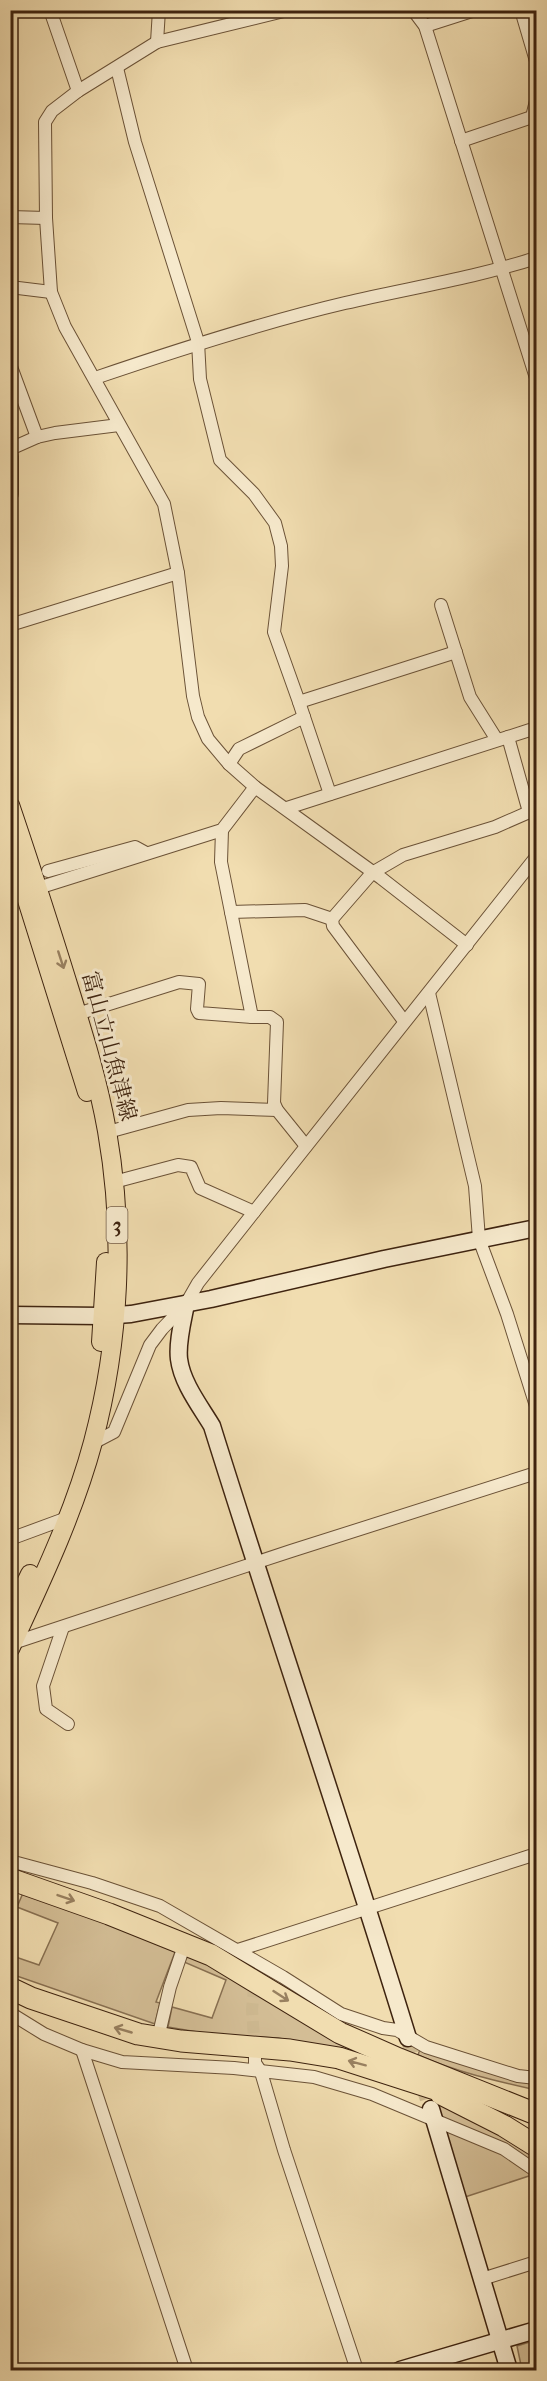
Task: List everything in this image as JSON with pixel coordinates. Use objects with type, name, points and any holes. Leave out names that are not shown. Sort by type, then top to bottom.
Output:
[{"type":"highway","points":[[11,1878],[185,1943],[234,1967],[340,2033],[421,2077],[537,2146]]},
{"type":"highway","points":[[10,1988],[31,1998],[115,2028],[158,2038],[316,2054],[421,2077],[537,2098]]},
{"type":"highway","points":[[421,2077],[537,2114]]},
{"type":"highway","points":[[421,2077],[537,2125]]},
{"type":"main road","name":"富山立山魚津線","points":[[10,805],[24,892]]},
{"type":"main road","name":"富山立山魚津線","points":[[10,846],[24,892],[94,1070],[108,1132],[114,1182],[118,1253],[109,1315],[81,1440],[60,1520],[10,1616]]},
{"type":"main road","name":"富山立山魚津線","points":[[12,1646],[60,1520],[93,1443],[106,1387],[109,1315],[102,1187],[96,1132],[71,1016]]},
{"type":"street","points":[[50,10],[78,91]]},
{"type":"street","points":[[158,42],[159,10]]},
{"type":"street","points":[[288,10],[158,42],[78,91],[52,111],[45,122],[46,218],[51,292],[65,327],[164,504],[178,573],[193,696],[198,717],[208,739],[229,764],[255,787],[287,808],[467,945]]},
{"type":"street","points":[[413,10],[425,26],[537,378]]},
{"type":"street","points":[[425,26],[476,10]]},
{"type":"street","points":[[521,10],[537,61]]},
{"type":"street","points":[[117,68],[135,142],[198,342],[200,380],[220,460],[254,494],[275,522],[281,546],[282,566],[274,632],[330,794]]},
{"type":"street","points":[[461,141],[532,117],[537,101]]},
{"type":"street","points":[[10,217],[46,218]]},
{"type":"street","points":[[95,378],[198,342],[344,303],[501,270],[537,258]]},
{"type":"street","points":[[10,287],[51,292]]},
{"type":"street","points":[[10,364],[37,437]]},
{"type":"street","points":[[10,496],[12,494],[12,453],[37,437],[119,425]]},
{"type":"street","points":[[10,626],[178,573]]},
{"type":"street","points":[[404,1022],[333,926],[332,919],[372,873],[403,855],[495,827],[533,811],[502,738],[470,697],[441,605]]},
{"type":"street","points":[[299,702],[456,652]]},
{"type":"street","points":[[229,764],[239,749],[304,717]]},
{"type":"street","points":[[287,808],[537,728]]},
{"type":"street","points":[[252,1017],[220,862],[222,830],[255,787]]},
{"type":"street","points":[[24,892],[222,830]]},
{"type":"street","points":[[48,871],[135,847],[146,853]]},
{"type":"street","points":[[93,1443],[114,1432],[150,1345],[162,1329],[186,1304],[198,1283],[537,857]]},
{"type":"street","points":[[231,912],[305,910],[332,919]]},
{"type":"street","points":[[71,1016],[179,982],[199,984],[197,1009],[199,1013],[270,1017],[276,1023],[274,1103],[306,1146]]},
{"type":"street","points":[[429,993],[475,1186],[479,1239],[507,1314],[537,1406]]},
{"type":"street","points":[[108,1132],[188,1110],[221,1108],[277,1110]]},
{"type":"street","points":[[114,1182],[178,1165],[191,1167],[200,1188],[254,1212]]},
{"type":"street","points":[[10,1315],[109,1315],[186,1304],[537,1228]]},
{"type":"street","points":[[186,1304],[179,1358],[182,1371],[191,1392],[212,1426],[408,2038]]},
{"type":"street","points":[[12,1646],[256,1563],[537,1473]]},
{"type":"street","points":[[10,1539],[60,1520]]},
{"type":"street","points":[[63,1627],[43,1686],[46,1709],[68,1725]]},
{"type":"street","points":[[238,1950],[537,1854]]},
{"type":"street","points":[[11,1878],[92,1883],[160,1906],[238,1950],[256,1964],[341,2014],[383,2028],[398,2030],[426,2047],[518,2076],[537,2078]]},
{"type":"street","points":[[158,2038],[170,1987],[185,1943]]},
{"type":"street","points":[[10,2013],[44,2034],[82,2050],[122,2062],[234,2068],[314,2077],[372,2094],[432,2114],[504,2149],[537,2171]]},
{"type":"street","points":[[82,2050],[188,2370]]},
{"type":"street","points":[[255,2055],[255,2063],[261,2072],[284,2150],[357,2370]]},
{"type":"street","points":[[432,2114],[509,2370]]},
{"type":"street","points":[[482,2279],[537,2262]]},
{"type":"street","points":[[400,2370],[537,2330]]},
{"type":"shaded area","points":[[23,1893],[177,1947],[156,2002],[160,2003],[155,2024],[11,1974],[10,1955],[39,1965],[58,1923],[17,1907]]},
{"type":"shaded area","points":[[189,1954],[369,2055],[278,2038],[215,2035],[168,2027],[172,2007],[212,2018],[226,1980],[184,1962]]},
{"type":"shaded area","points":[[420,2049],[536,2081],[536,2090],[461,2071],[418,2055]]},
{"type":"shaded area","points":[[434,2100],[536,2152],[536,2166],[441,2119]]},
{"type":"shaded area","points":[[440,2127],[507,2155],[535,2174],[465,2197]]},
{"type":"shaded area","points":[[536,2340],[536,2370],[522,2370],[517,2346]]},
{"type":"tunnel","points":[[255,2051],[252,2010],[256,1966]]},
{"type":"tunnel","points":[[408,2038],[431,2109]]}]
